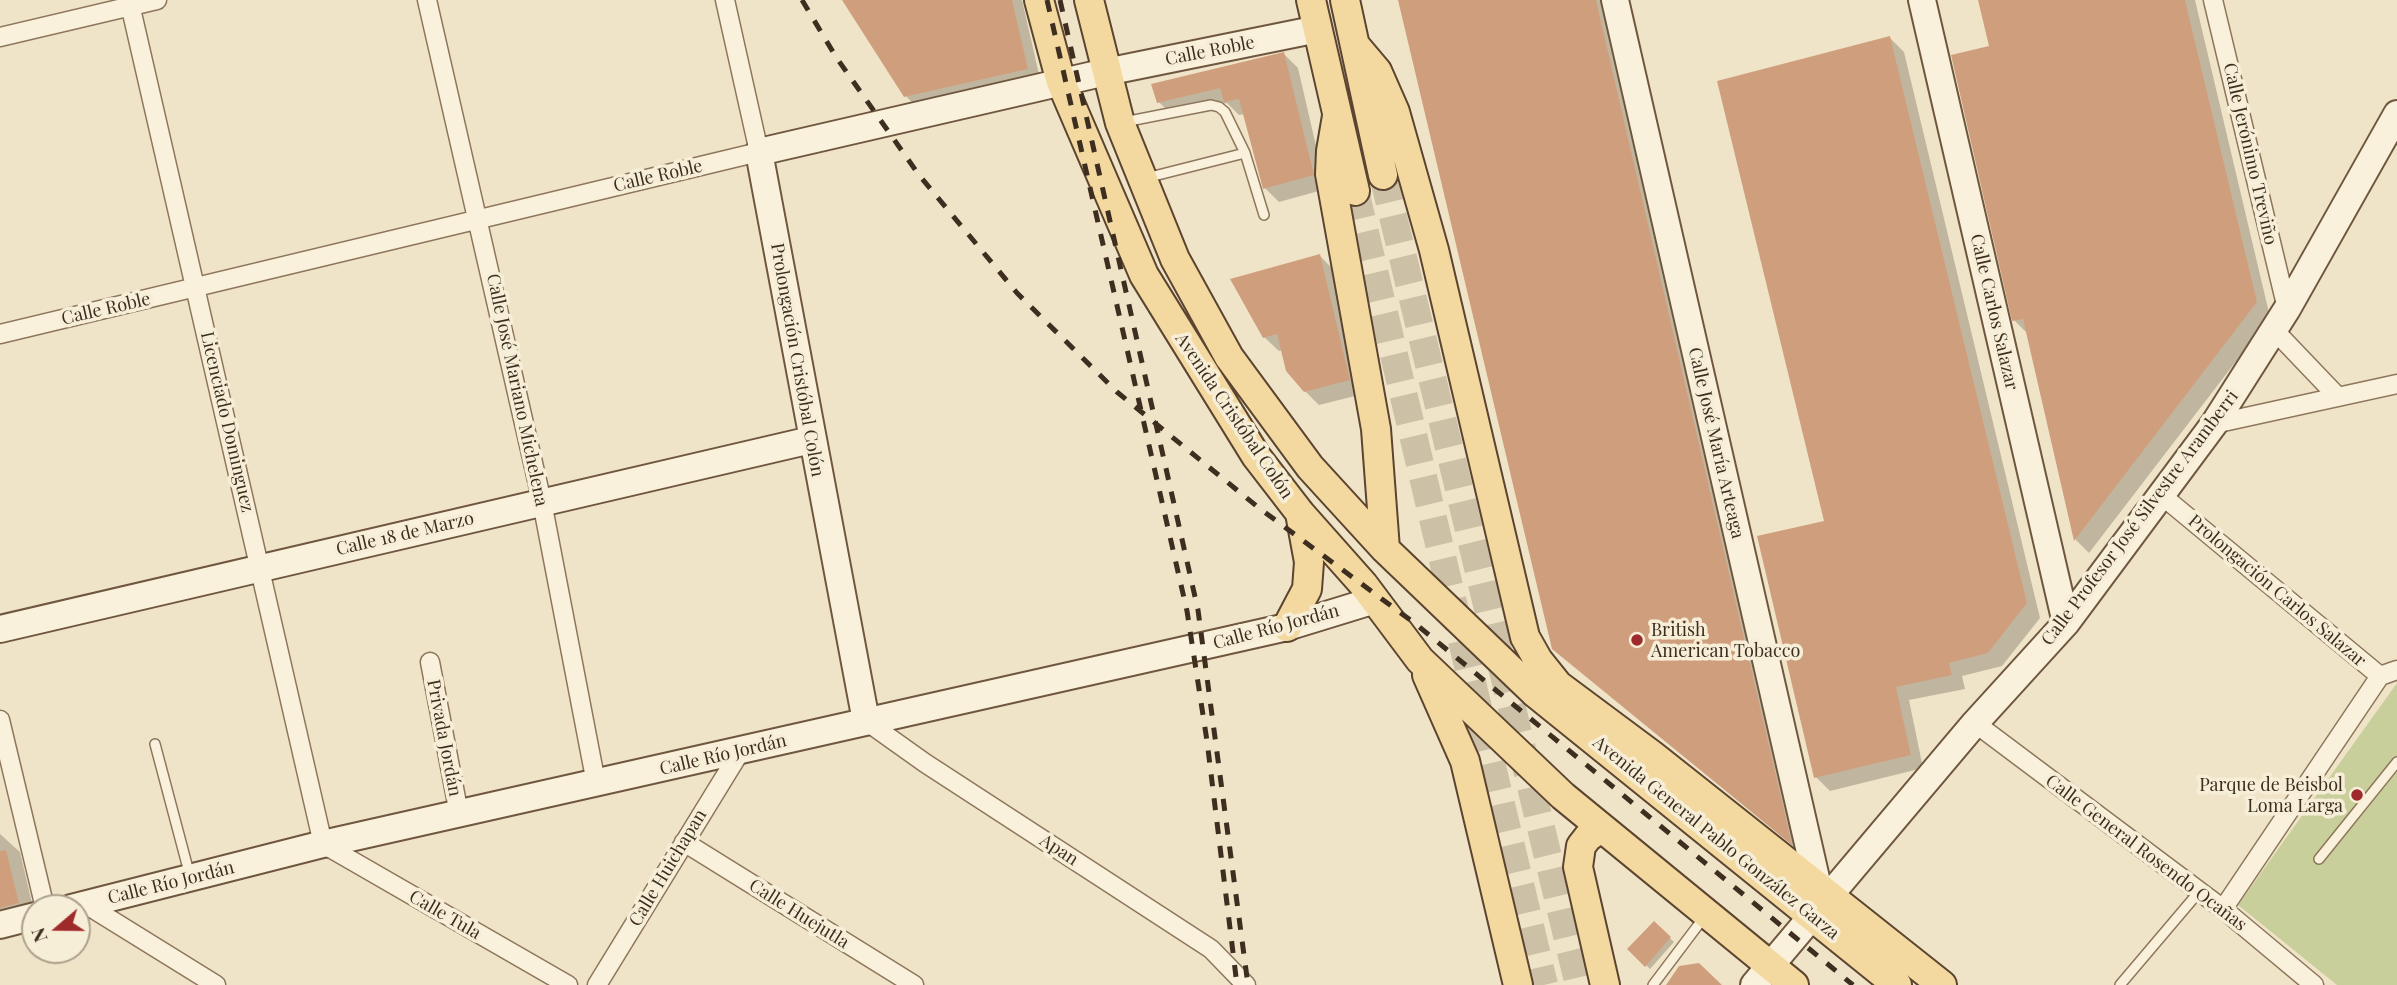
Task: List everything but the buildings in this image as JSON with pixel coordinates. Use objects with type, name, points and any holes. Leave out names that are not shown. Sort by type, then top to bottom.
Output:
[{"type":"main road","name":"Avenida Cristóbal Colón","points":[[1039,0],[1061,82],[1144,275],[1201,372],[1256,456],[1300,513],[1375,600],[1420,660],[1563,796],[1601,828]]},
{"type":"main road","name":"Avenida Cristóbal Colón","points":[[1089,0],[1120,123],[1141,180],[1175,259],[1229,357],[1310,467],[1385,550],[1534,692]]},
{"type":"main road","points":[[1311,0],[1355,191]]},
{"type":"main road","points":[[1345,0],[1384,175]]},
{"type":"main road","points":[[1354,45],[1377,71],[1399,125],[1434,250],[1525,637],[1558,685],[1819,898]]},
{"type":"main road","points":[[1337,116],[1330,174],[1376,429],[1385,550]]},
{"type":"main road","points":[[1201,372],[1229,357]]},
{"type":"main road","points":[[1287,627],[1307,589],[1309,562],[1300,513]]},
{"type":"main road","points":[[1420,660],[1465,761],[1518,985]]},
{"type":"main road","name":"Avenida General Pablo González Garza","points":[[1534,692],[1942,985]]},
{"type":"main road","points":[[1605,985],[1578,867],[1581,846],[1601,828],[1706,914],[1762,975],[1794,985]]},
{"type":"main road","name":"Avenida General Pablo González Garza","points":[[1819,898],[1897,985]]},
{"type":"street","points":[[0,37],[130,3],[157,0]]},
{"type":"street","name":"Calle José Mariano Michelena","points":[[427,0],[542,502],[596,783]]},
{"type":"street","name":"Prolongación Cristóbal Colón","points":[[724,0],[759,152],[811,440],[866,721]]},
{"type":"street","name":"Calle José María Arteaga","points":[[1615,0],[1819,898]]},
{"type":"street","name":"Calle Carlos Salazar","points":[[1922,0],[2066,623]]},
{"type":"street","name":"Calle Jerónimo Treviño","points":[[2213,0],[2281,319]]},
{"type":"street","name":"Licenciado Dominguez","points":[[130,3],[323,844]]},
{"type":"street","name":"Calle Roble","points":[[0,334],[1061,82],[1318,29]]},
{"type":"street","name":"Calle Profesor José Silvestre Aramberri","points":[[1762,975],[1819,898],[2066,623],[2214,424],[2281,319],[2397,114]]},
{"type":"street","points":[[2281,319],[2338,397]]},
{"type":"street","points":[[2214,424],[2397,384]]},
{"type":"street","name":"Calle 18 de Marzo","points":[[0,629],[811,440]]},
{"type":"street","name":"Prolongación Carlos Salazar","points":[[2160,494],[2380,676],[2397,670]]},
{"type":"street","name":"Calle Río Jordán","points":[[91,903],[323,844],[1287,627],[1375,600]]},
{"type":"street","name":"Privada Jordán","points":[[430,663],[459,814]]},
{"type":"street","points":[[2223,909],[2380,676]]},
{"type":"street","points":[[0,720],[42,894]]},
{"type":"street","name":"Apan","points":[[866,721],[925,763],[1211,948],[1246,985]]},
{"type":"street","name":"Calle General Rosendo Ocañas","points":[[1975,723],[2198,893],[2223,909],[2314,985]]},
{"type":"street","name":"Calle Huichapan","points":[[597,985],[740,752]]},
{"type":"street","name":"Calle Huejutla","points":[[684,842],[914,985]]},
{"type":"street","name":"Calle Tula","points":[[323,844],[568,985]]},
{"type":"street","points":[[91,913],[216,985]]},
{"type":"street","points":[[0,925],[21,920]]},
{"type":"lane","points":[[1120,123],[1211,105],[1219,107],[1225,112],[1245,153],[1264,215]]},
{"type":"lane","points":[[1141,180],[1245,153]]},
{"type":"lane","points":[[155,744],[191,878]]},
{"type":"lane","points":[[2319,859],[2397,762]]},
{"type":"lane","points":[[2120,985],[2198,893]]},
{"type":"lane","points":[[1653,985],[1706,914]]},
{"type":"green space","name":"Parque de Beisbol Loma Larga","points":[[2397,683],[2397,985],[2337,985],[2238,905]]},
{"type":"tunnel","points":[[1383,175],[1579,985]]},
{"type":"tunnel","points":[[1355,191],[1544,985]]},
{"type":"railway","points":[[802,0],[836,57],[919,175],[1017,293],[1117,392],[1259,508],[1417,625],[1853,985]]},
{"type":"railway","points":[[1047,0],[1187,611],[1207,741],[1237,985]]},
{"type":"railway","points":[[1060,0],[1198,610],[1248,985]]},
{"type":"place","name":"British American Tobacco","points":[[1637,640]]},
{"type":"place","name":"Parque de Beisbol Loma Larga","points":[[2357,795]]}]
